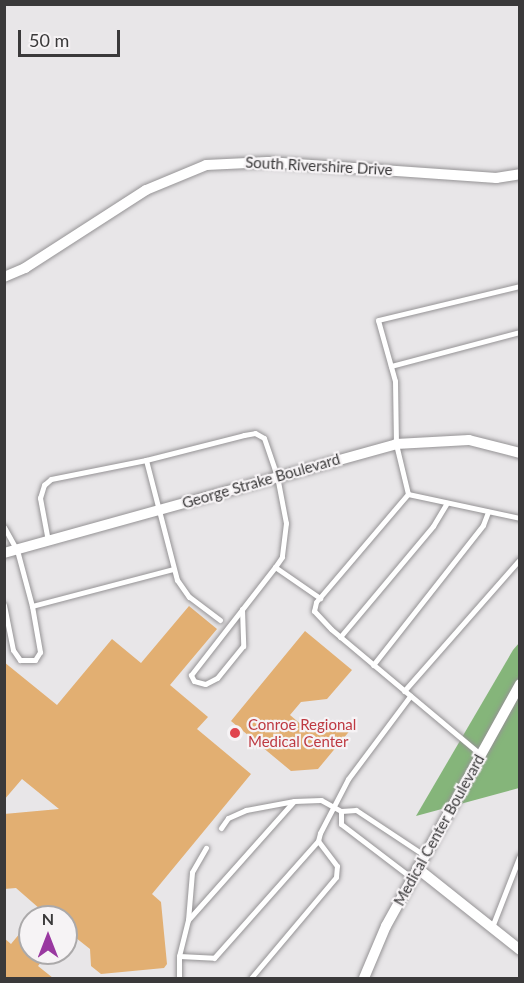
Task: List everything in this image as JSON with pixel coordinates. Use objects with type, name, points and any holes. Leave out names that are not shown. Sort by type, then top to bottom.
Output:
[{"type":"street","name":"South Rivershire Drive","points":[[4,277],[25,268],[146,190],[206,165],[268,162],[496,178],[519,174]]},
{"type":"street","name":"George Strake Boulevard","points":[[4,553],[396,444],[469,440],[519,453]]},
{"type":"street","name":"Medical Center Boulevard","points":[[364,978],[386,926],[519,684]]},
{"type":"street","points":[[414,873],[492,927],[519,950]]},
{"type":"lane","points":[[408,494],[396,444],[398,424],[391,366],[378,320],[519,286]]},
{"type":"lane","points":[[391,366],[519,332]]},
{"type":"lane","points":[[48,541],[40,498],[44,485],[51,479],[146,460],[255,433],[264,438],[277,476],[286,524],[282,557],[191,675],[194,681],[204,684],[217,678],[243,646],[242,609]]},
{"type":"lane","points":[[146,460],[173,569],[189,597],[220,620]]},
{"type":"lane","points":[[408,494],[519,518]]},
{"type":"lane","points":[[408,494],[320,598],[314,611],[340,637],[480,754]]},
{"type":"lane","points":[[340,637],[433,526],[447,503]]},
{"type":"lane","points":[[373,665],[483,525],[488,512]]},
{"type":"lane","points":[[4,527],[17,550],[32,606],[40,652],[35,660],[20,660],[13,650],[4,605]]},
{"type":"lane","points":[[404,691],[519,559]]},
{"type":"lane","points":[[275,567],[320,598]]},
{"type":"lane","points":[[32,606],[173,569]]},
{"type":"lane","points":[[179,956],[214,958],[318,841],[348,779],[410,696]]},
{"type":"lane","points":[[220,828],[228,818],[246,810],[294,801],[321,800],[341,811],[356,810],[424,855]]},
{"type":"lane","points":[[188,920],[294,801]]},
{"type":"lane","points":[[341,811],[341,824],[414,873]]},
{"type":"lane","points":[[251,978],[336,877],[337,866],[318,841]]},
{"type":"lane","points":[[179,978],[179,956],[188,920],[192,872],[206,848]]},
{"type":"lane","points":[[492,927],[519,855]]},
{"type":"green space","points":[[519,643],[519,788],[416,816],[513,650]]},
{"type":"building","points":[[189,606],[217,629],[170,685],[208,717],[197,729],[251,774],[152,894],[161,902],[167,964],[164,968],[101,974],[91,966],[90,949],[78,940],[78,905],[35,905],[16,888],[4,889],[4,814],[59,809],[22,779],[4,800],[4,662],[57,705],[112,639],[141,663]]},
{"type":"building","points":[[305,631],[352,670],[327,699],[301,702],[290,715],[304,727],[357,722],[318,769],[291,771],[231,721]]},
{"type":"building","points":[[18,936],[18,965],[39,965],[53,978],[4,978],[4,938],[11,944]]},
{"type":"place","name":"Conroe Regional Medical Center","points":[[235,733]]}]
